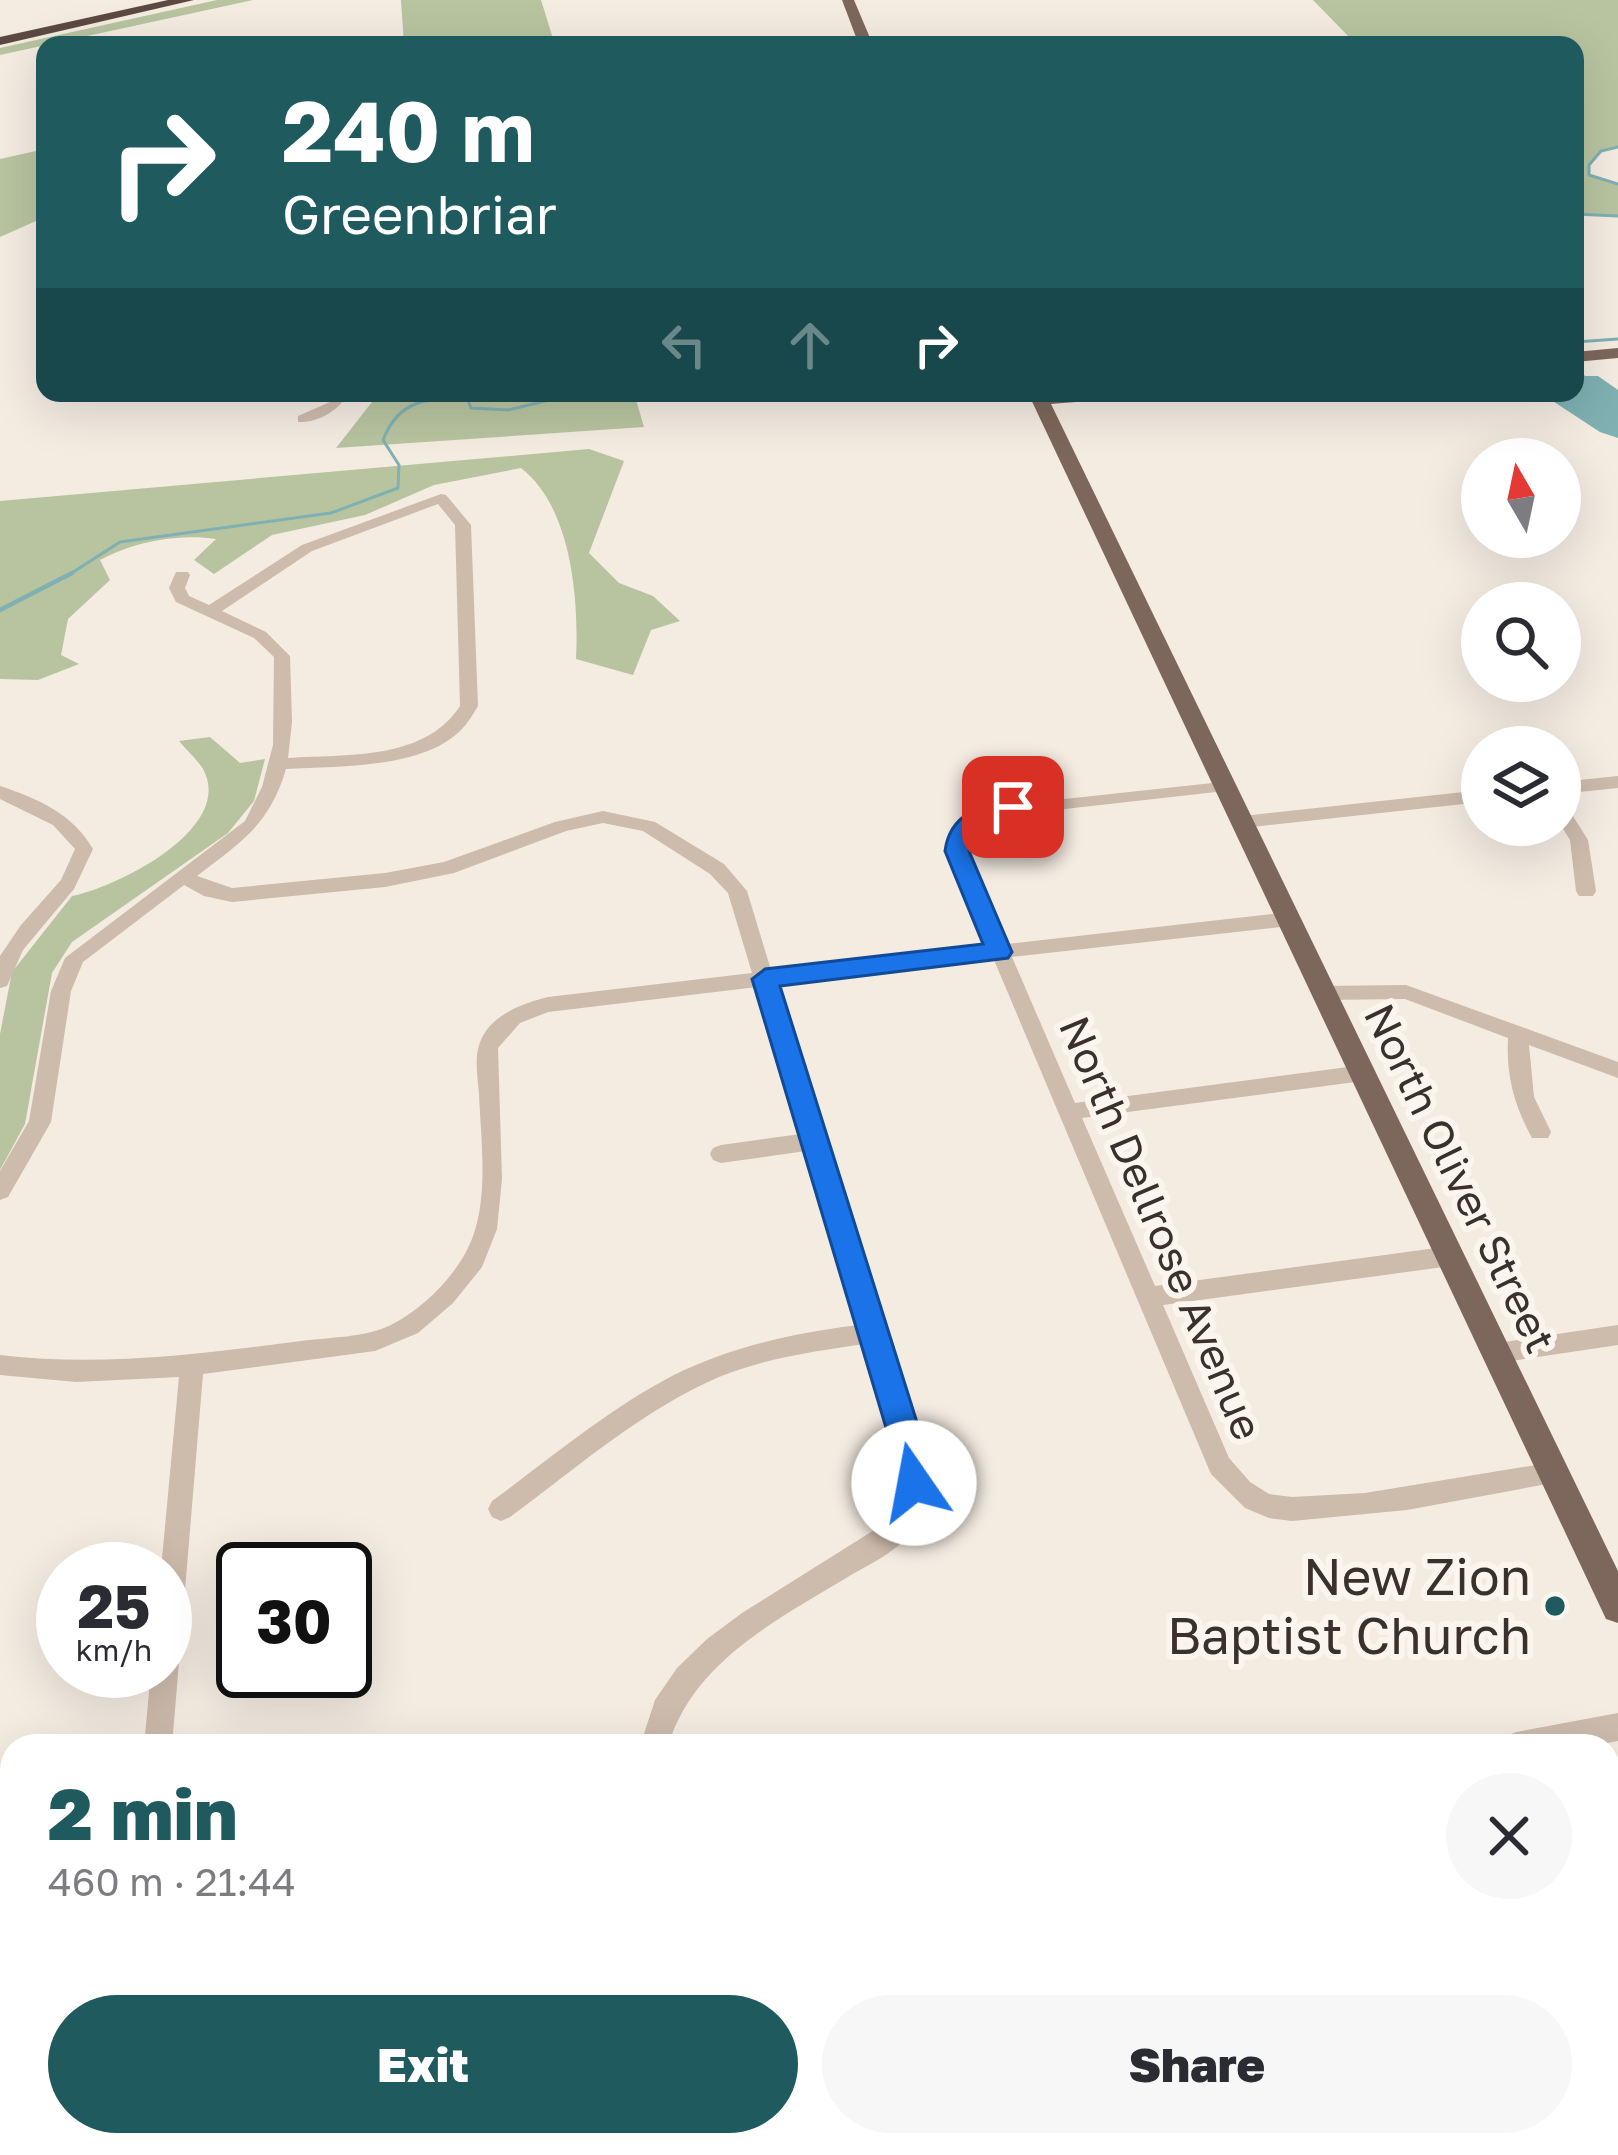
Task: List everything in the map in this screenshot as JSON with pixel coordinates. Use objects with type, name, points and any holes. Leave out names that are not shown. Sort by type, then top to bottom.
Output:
[{"type":"highway","points":[[0,36],[147,0]]},
{"type":"highway","points":[[0,36],[187,0]]},
{"type":"main road","points":[[847,4],[862,36]]},
{"type":"main road","points":[[1584,356],[1618,353]]},
{"type":"main road","name":"North Oliver Street","points":[[1041,402],[1618,1607]]},
{"type":"street","points":[[303,419],[337,402]]},
{"type":"street","points":[[208,613],[307,548],[440,498],[463,525],[469,706],[462,723],[448,736],[405,752],[278,764]]},
{"type":"street","points":[[0,1191],[40,1122],[61,991],[75,958],[251,825],[266,805],[278,764],[282,656],[260,635],[182,599],[177,588],[182,575]]},
{"type":"street","points":[[1581,786],[1618,782]]},
{"type":"street","name":"North Dellrose Avenue","points":[[1225,785],[988,812],[970,822],[959,836],[957,851],[1220,1466],[1237,1488],[1281,1508],[1306,1510],[1554,1473]]},
{"type":"street","points":[[0,792],[65,824],[77,835],[82,858],[73,880],[24,936],[0,981]]},
{"type":"street","points":[[1243,822],[1461,798]]},
{"type":"street","points":[[181,876],[211,892],[263,894],[385,880],[447,868],[585,819],[633,820],[717,869],[736,891],[910,1451],[914,1483],[910,1507],[896,1531],[729,1639],[686,1673],[657,1720],[655,1734]]},
{"type":"street","points":[[1580,846],[1586,891]]},
{"type":"street","points":[[0,1365],[86,1376],[192,1366],[397,1334],[462,1276],[482,1245],[489,1216],[488,1048],[496,1030],[525,1009],[1289,919]]},
{"type":"street","points":[[1324,993],[1406,992],[1618,1070]]},
{"type":"street","points":[[1520,1034],[1516,1070],[1522,1097],[1540,1132]]},
{"type":"street","points":[[1068,1112],[1363,1073]]},
{"type":"street","points":[[721,1154],[814,1141]]},
{"type":"street","points":[[1148,1298],[1451,1256]]},
{"type":"street","points":[[501,1509],[644,1408],[707,1371],[768,1350],[873,1333]]},
{"type":"street","points":[[1498,1353],[1618,1335]]},
{"type":"street","points":[[159,1734],[192,1366]]},
{"type":"street","points":[[1580,1734],[1618,1727]]},
{"type":"green space","points":[[217,0],[253,0],[87,36],[54,36]]},
{"type":"green space","points":[[401,0],[541,0],[552,36],[403,36]]},
{"type":"green space","points":[[1313,0],[1618,0],[1618,148],[1601,151],[1589,165],[1589,176],[1618,184],[1618,216],[1584,214],[1584,36],[1348,36]]},
{"type":"green space","points":[[36,40],[36,47],[0,55],[0,48]]},
{"type":"green space","points":[[36,151],[36,221],[0,237],[0,159]]},
{"type":"green space","points":[[372,402],[637,402],[644,427],[336,448]]},
{"type":"green space","points":[[589,449],[624,461],[589,553],[619,583],[653,596],[680,621],[651,630],[633,675],[576,659],[576,610],[562,530],[552,506],[521,468],[434,485],[365,515],[272,535],[214,574],[194,560],[216,539],[171,538],[113,554],[100,560],[110,580],[68,619],[61,655],[79,664],[38,680],[0,679],[0,501]]},
{"type":"green space","points":[[210,737],[240,763],[265,759],[254,801],[228,833],[72,942],[52,973],[25,1124],[0,1170],[0,1034],[12,972],[72,896],[141,868],[187,833],[202,813],[209,791],[203,769],[179,741]]},
{"type":"water","points":[[1584,376],[1598,376],[1618,390],[1618,438],[1600,432],[1554,402],[1584,402]]},
{"type":"waterway","points":[[1618,147],[1601,151],[1589,165],[1589,175],[1618,184]]},
{"type":"waterway","points":[[1584,214],[1618,216]]},
{"type":"waterway","points":[[1584,341],[1618,339]]},
{"type":"waterway","points":[[70,574],[120,542],[331,513],[398,488],[399,465],[383,440],[397,416],[424,402]]},
{"type":"waterway","points":[[469,402],[471,408],[508,410],[541,402]]},
{"type":"waterway","points":[[0,610],[70,574]]},
{"type":"waterway","points":[[67,576],[70,574]]},
{"type":"place","name":"New Zion Baptist Church","points":[[1555,1606]]},
{"type":"route","points":[[914,1483],[910,1451],[765,979],[999,952],[957,851],[959,836],[970,822],[1013,807]]}]
